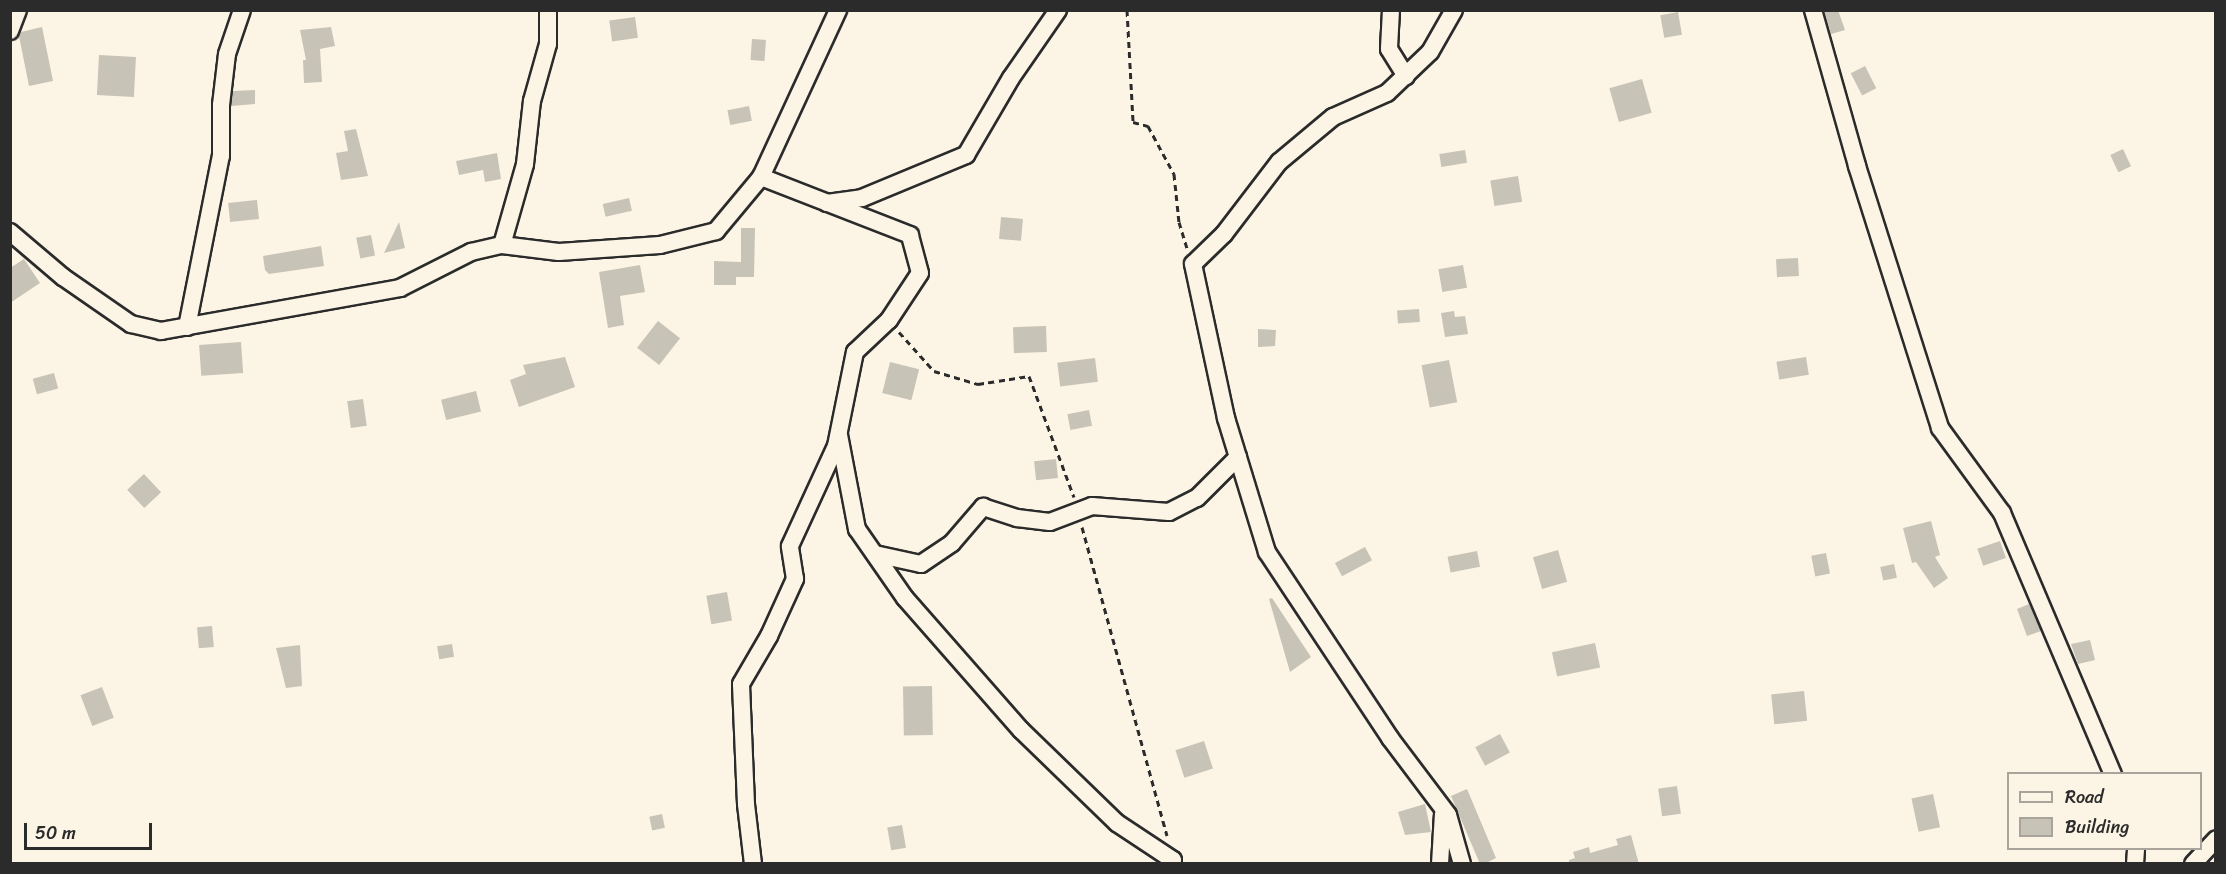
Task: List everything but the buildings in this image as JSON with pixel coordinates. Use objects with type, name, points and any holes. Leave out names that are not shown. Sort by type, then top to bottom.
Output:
[{"type":"street","points":[[10,31],[18,10]]},
{"type":"street","points":[[187,327],[221,156],[221,105],[227,54],[242,10]]},
{"type":"street","points":[[502,245],[525,164],[532,101],[548,44],[548,10]]},
{"type":"street","points":[[10,231],[63,277],[131,324],[161,331],[400,288],[471,252],[502,245],[559,252],[660,245],[716,231],[761,177],[838,10]]},
{"type":"street","points":[[827,203],[862,198],[966,155],[1011,78],[1058,10]]},
{"type":"street","points":[[1391,10],[1389,49],[1406,76]]},
{"type":"street","points":[[1454,10],[1430,52],[1406,76],[1387,93],[1333,117],[1278,162],[1224,234],[1193,264],[1238,457],[1267,552],[1390,738],[1443,809],[1462,864]]},
{"type":"street","points":[[1814,10],[1861,177],[1940,428],[2002,513],[2112,772]]},
{"type":"street","points":[[753,864],[746,804],[741,684],[769,636],[795,579],[790,546],[816,495],[839,431],[855,352],[889,320],[920,273],[910,236],[761,177]]},
{"type":"street","points":[[839,431],[857,529],[906,598],[1021,730],[1117,823],[1172,862]]},
{"type":"street","points":[[875,554],[921,564],[952,543],[983,507],[1017,518],[1050,522],[1092,506],[1169,512],[1197,498],[1238,457]]},
{"type":"street","points":[[1440,864],[1443,809]]},
{"type":"street","points":[[2193,864],[2216,839]]},
{"type":"path","points":[[1127,10],[1133,122],[1148,126],[1174,174],[1179,222],[1193,264]]},
{"type":"path","points":[[889,320],[934,371],[978,384],[1029,376],[1070,480],[1172,862]]}]
